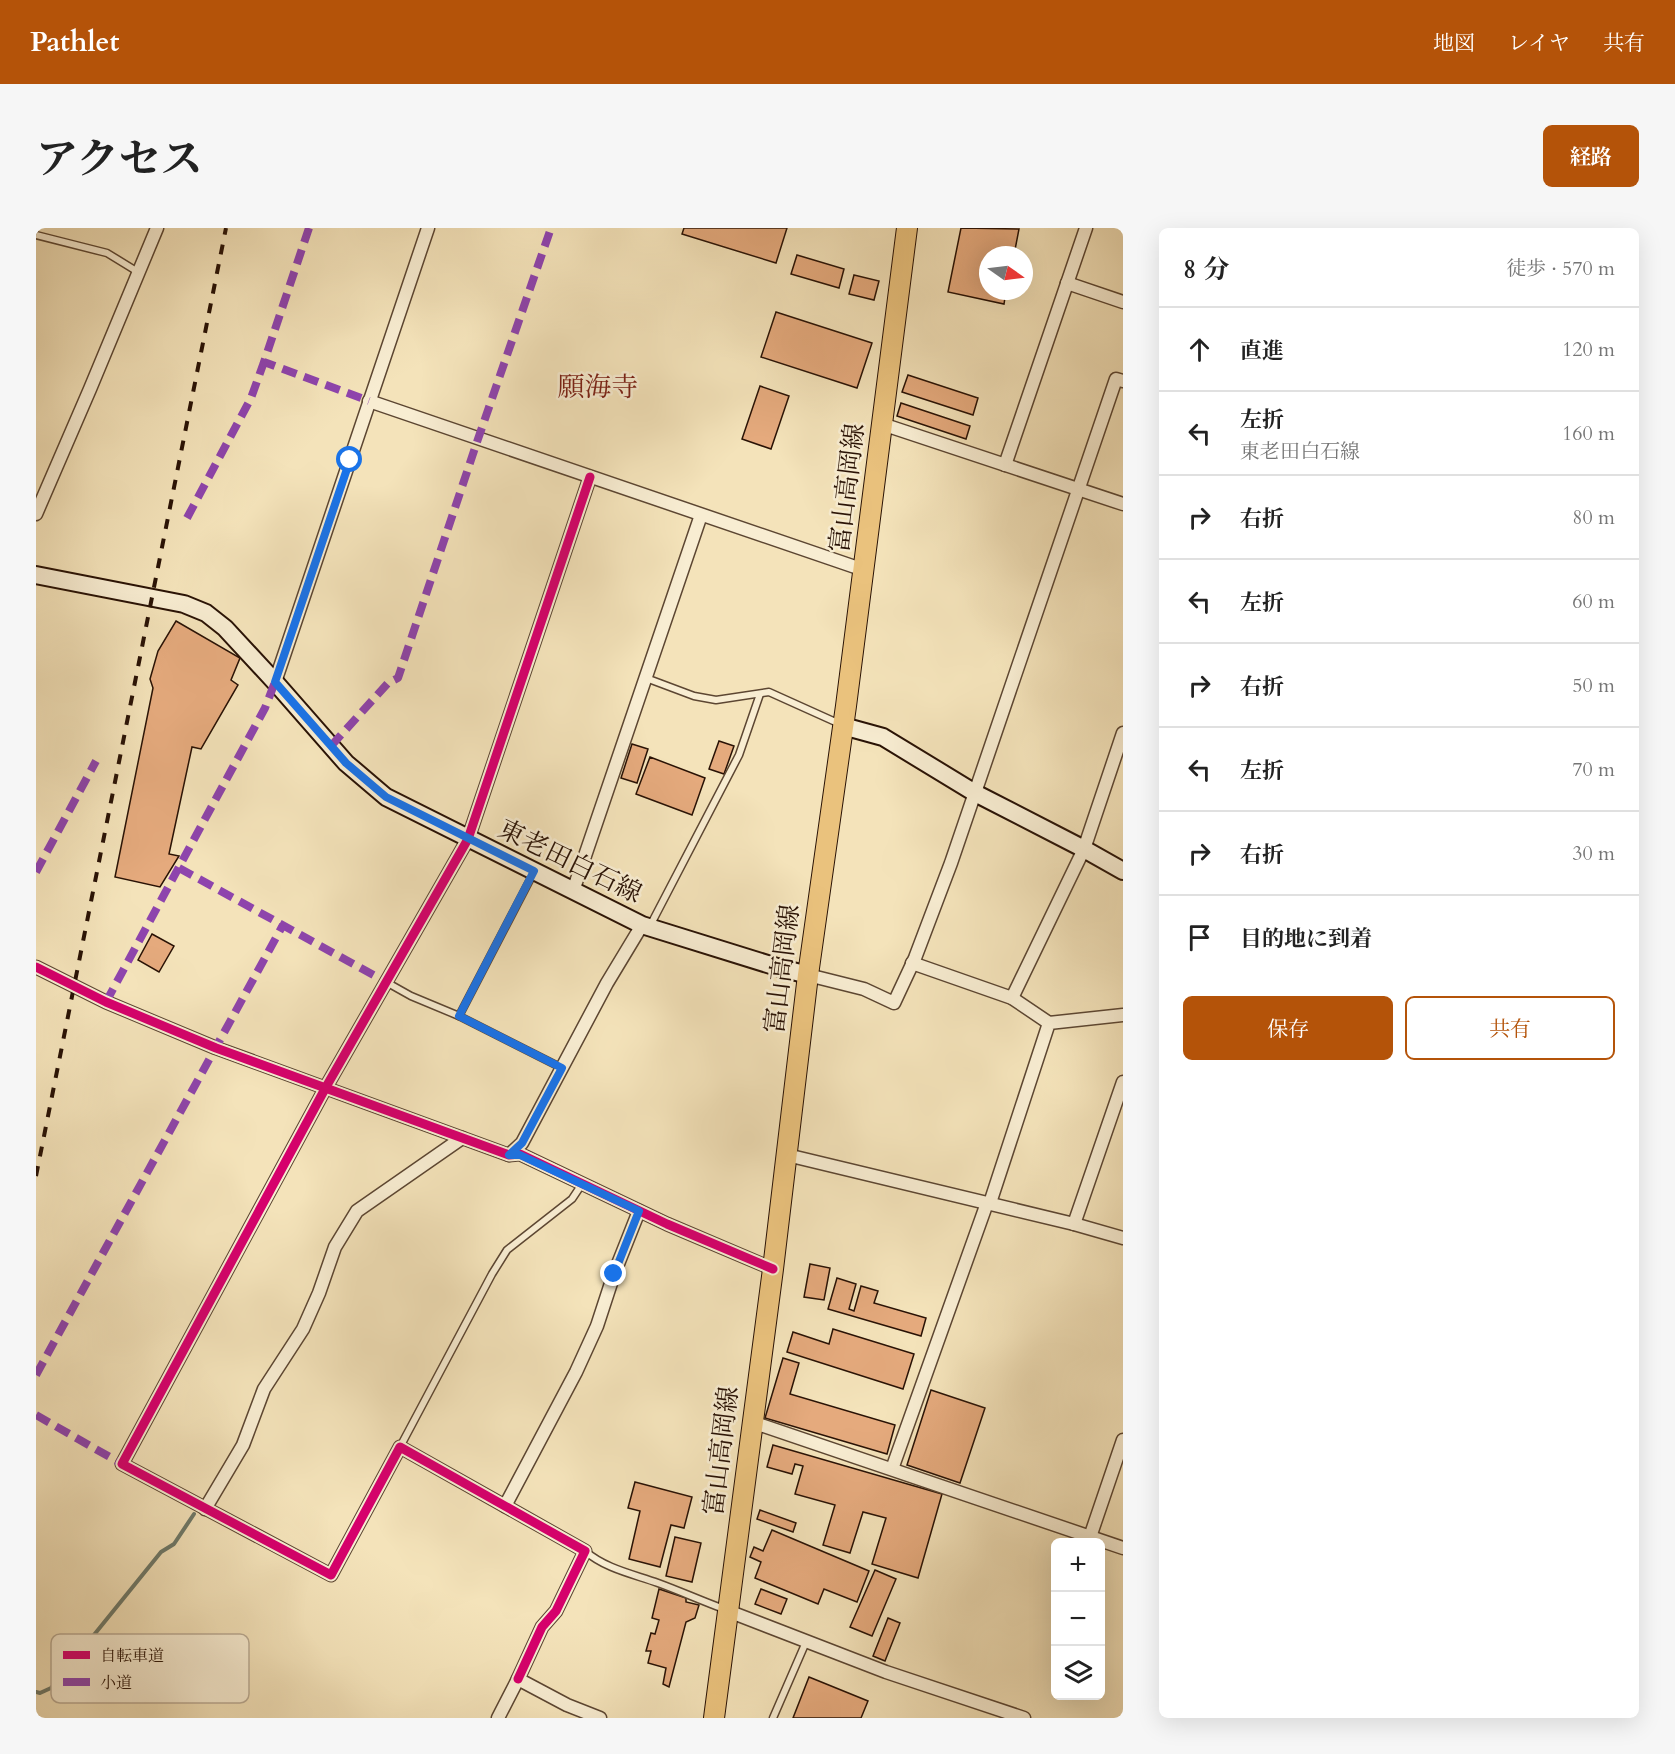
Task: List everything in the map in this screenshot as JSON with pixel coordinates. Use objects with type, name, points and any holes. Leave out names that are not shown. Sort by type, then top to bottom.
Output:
[{"type":"main road","name":"富山高岡線","points":[[714,1718],[773,1269],[808,975],[864,570],[907,228]]},
{"type":"main road","name":"東老田白石線","points":[[36,575],[184,604],[206,613],[225,628],[346,763],[386,797],[646,926],[777,968],[808,975]]},
{"type":"main road","points":[[843,726],[883,737],[975,793],[1123,871]]},
{"type":"street","points":[[36,514],[157,228]]},
{"type":"street","points":[[275,682],[428,228]]},
{"type":"street","points":[[1005,465],[1086,228]]},
{"type":"street","points":[[1067,283],[1123,303]]},
{"type":"street","points":[[808,975],[864,989],[894,1003],[951,863],[1116,379],[1123,381]]},
{"type":"street","points":[[369,401],[864,570]]},
{"type":"street","points":[[882,424],[1123,504]]},
{"type":"street","points":[[498,1718],[542,1627],[556,1611],[585,1551],[400,1447],[331,1575],[122,1464],[326,1087],[468,839],[590,477]]},
{"type":"street","points":[[573,891],[701,515]]},
{"type":"street","points":[[1012,998],[1084,849],[1123,733]]},
{"type":"street","points":[[509,1155],[522,1143],[607,984],[646,926]]},
{"type":"street","points":[[912,963],[1012,998],[1049,1023],[1123,1015]]},
{"type":"street","points":[[36,968],[106,1002],[216,1048],[509,1155],[520,1155],[639,1211],[773,1269]]},
{"type":"street","points":[[892,1469],[988,1203],[1049,1023]]},
{"type":"street","points":[[1074,1224],[1123,1082]]},
{"type":"street","points":[[206,1509],[243,1445],[264,1389],[303,1329],[320,1293],[335,1247],[357,1211],[462,1138]]},
{"type":"street","points":[[787,1155],[1074,1224],[1123,1238]]},
{"type":"street","points":[[505,1506],[576,1372],[597,1326],[614,1274],[639,1211]]},
{"type":"street","points":[[752,1422],[1123,1548]]},
{"type":"street","points":[[1090,1537],[1123,1440]]},
{"type":"street","points":[[728,1611],[886,1672],[1024,1718]]},
{"type":"street","points":[[518,1679],[567,1705],[600,1718]]},
{"type":"lane","points":[[36,235],[107,253],[138,272]]},
{"type":"lane","points":[[646,678],[694,696],[716,700],[769,692],[843,726]]},
{"type":"lane","points":[[646,926],[739,755],[760,694]]},
{"type":"lane","points":[[459,1016],[534,871]]},
{"type":"lane","points":[[386,982],[562,1068]]},
{"type":"lane","points":[[400,1447],[507,1250],[572,1199],[582,1184]]},
{"type":"lane","points":[[585,1551],[595,1560],[728,1611]]},
{"type":"lane","points":[[773,1718],[806,1642]]},
{"type":"building","points":[[684,228],[787,228],[776,263],[682,234]]},
{"type":"building","points":[[961,228],[1019,229],[1016,246],[979,246],[979,299],[948,292]]},
{"type":"building","points":[[797,255],[844,269],[839,288],[791,274]]},
{"type":"building","points":[[854,275],[879,281],[874,300],[849,294]]},
{"type":"building","points":[[985,300],[1005,300],[1004,304]]},
{"type":"building","points":[[776,312],[872,343],[857,388],[761,357]]},
{"type":"building","points":[[908,375],[978,398],[973,415],[902,392]]},
{"type":"building","points":[[760,386],[789,396],[771,449],[742,439]]},
{"type":"building","points":[[901,403],[970,426],[966,439],[897,416]]},
{"type":"building","points":[[176,621],[240,658],[231,680],[238,685],[201,749],[192,747],[169,854],[179,856],[160,887],[115,877],[153,688],[150,679],[158,651]]},
{"type":"building","points":[[719,741],[734,746],[724,774],[709,769]]},
{"type":"building","points":[[632,744],[648,749],[637,783],[621,778]]},
{"type":"building","points":[[650,757],[705,778],[692,815],[636,794]]},
{"type":"building","points":[[152,934],[174,946],[159,972],[138,960]]},
{"type":"building","points":[[810,1264],[830,1268],[824,1300],[804,1297]]},
{"type":"building","points":[[837,1278],[856,1284],[849,1309],[854,1311],[861,1286],[878,1291],[874,1303],[926,1318],[921,1336],[828,1309]]},
{"type":"building","points":[[833,1329],[914,1354],[903,1389],[787,1352],[793,1332],[829,1344]]},
{"type":"building","points":[[783,1358],[799,1363],[790,1394],[895,1425],[887,1454],[765,1418]]},
{"type":"building","points":[[931,1390],[985,1408],[960,1483],[907,1465]]},
{"type":"building","points":[[773,1445],[942,1494],[918,1578],[872,1564],[886,1518],[863,1512],[850,1553],[823,1545],[835,1505],[795,1494],[803,1466],[795,1464],[792,1474],[767,1467]]},
{"type":"building","points":[[635,1482],[692,1497],[684,1528],[671,1525],[660,1567],[629,1559],[640,1511],[628,1508]]},
{"type":"building","points":[[760,1510],[796,1523],[793,1532],[757,1519]]},
{"type":"building","points":[[772,1530],[869,1571],[857,1602],[824,1589],[818,1604],[755,1578],[761,1562],[750,1557],[754,1547],[763,1551]]},
{"type":"building","points":[[675,1537],[701,1543],[692,1582],[666,1576]]},
{"type":"building","points":[[875,1570],[896,1579],[872,1636],[850,1627]]},
{"type":"building","points":[[659,1589],[686,1598],[686,1602],[699,1605],[695,1618],[686,1622],[669,1687],[663,1684],[666,1668],[648,1663],[651,1651],[646,1651],[651,1633],[655,1634],[659,1620],[652,1618]]},
{"type":"building","points":[[761,1589],[787,1599],[781,1614],[755,1604]]},
{"type":"building","points":[[888,1618],[900,1623],[885,1661],[873,1656]]},
{"type":"building","points":[[809,1677],[868,1701],[861,1718],[793,1718]]},
{"type":"waterway","points":[[95,1634],[161,1552],[174,1544],[194,1514]]},
{"type":"waterway","points":[[36,1692],[40,1693],[51,1688]]},
{"type":"railway","points":[[36,1176],[226,228]]},
{"type":"marked path","points":[[309,228],[264,362],[369,401]]},
{"type":"marked path","points":[[331,746],[388,683],[398,678],[551,228]]},
{"type":"marked path","points":[[187,518],[251,398],[264,362]]},
{"type":"marked path","points":[[106,1002],[265,708],[275,682]]},
{"type":"marked path","points":[[36,872],[96,761]]},
{"type":"marked path","points":[[179,868],[386,982]]},
{"type":"marked path","points":[[36,1375],[283,925]]},
{"type":"marked path","points":[[36,1415],[122,1464]]},
{"type":"cycle path","points":[[518,1679],[542,1627],[556,1611],[585,1551],[400,1447],[331,1575],[122,1464],[326,1087],[468,839],[590,477]]},
{"type":"cycle path","points":[[36,967],[106,1002],[216,1048],[509,1155],[520,1154],[667,1224],[773,1269]]},
{"type":"district","name":"願海寺","points":[[598,387]]},
{"type":"route","points":[[350,460],[275,682],[346,763],[386,797],[534,871],[459,1016],[562,1068],[522,1143],[509,1155],[520,1155],[639,1211],[614,1274]]}]
